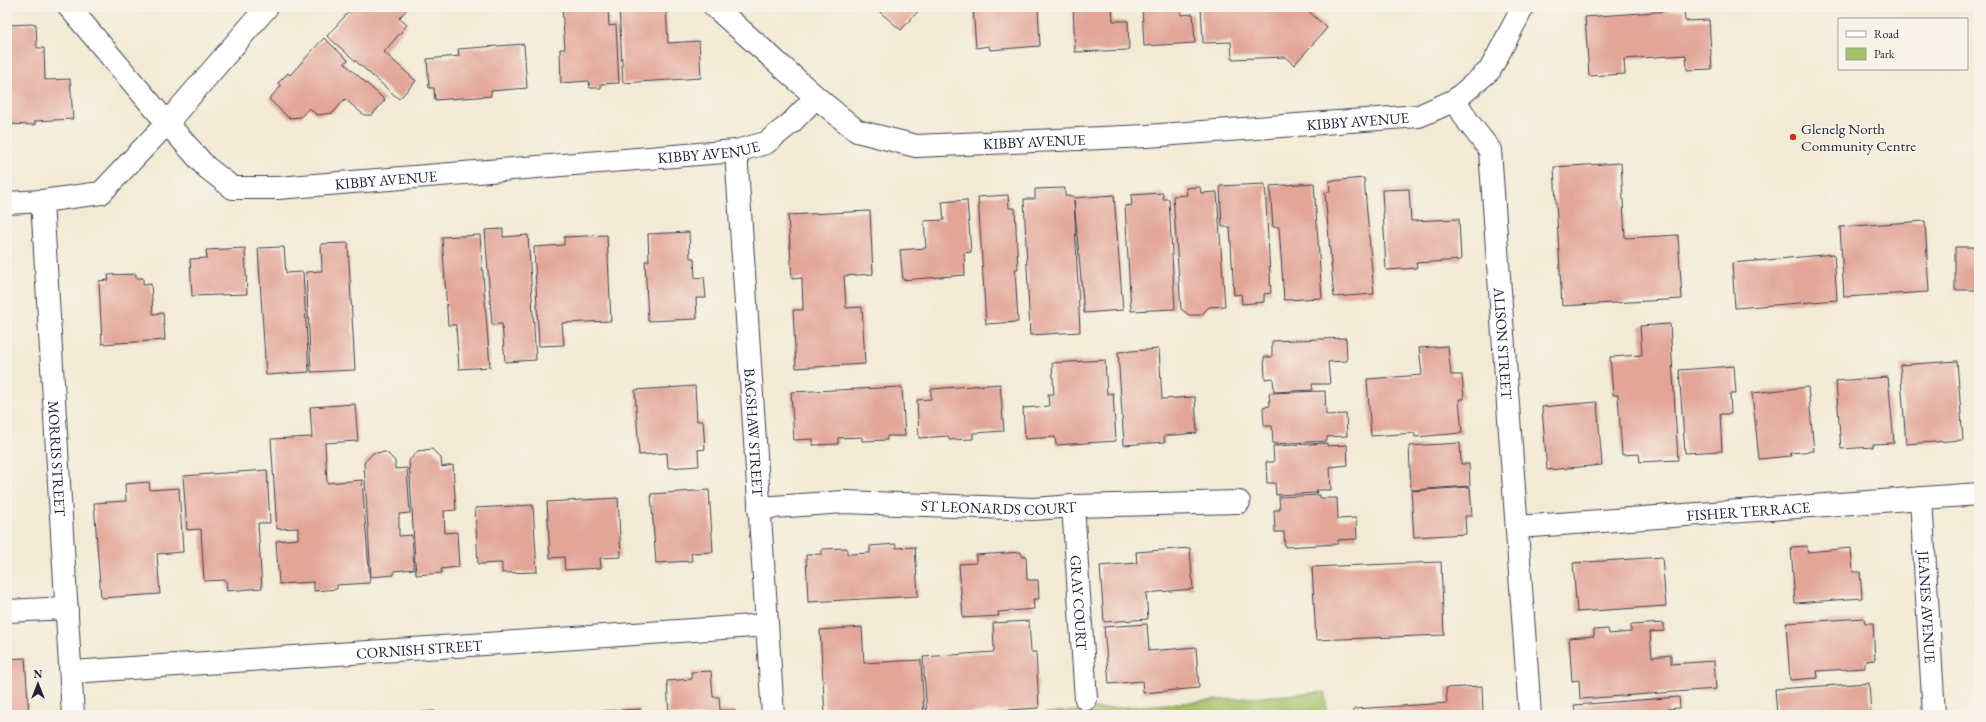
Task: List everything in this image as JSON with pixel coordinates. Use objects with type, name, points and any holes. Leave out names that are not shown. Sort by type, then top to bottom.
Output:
[{"type":"street","name":"KIBBY AVENUE","points":[[69,7],[206,167],[233,188],[278,188],[736,151],[766,143],[791,123],[816,97],[857,131],[916,146],[1147,136],[1419,116],[1455,100]]},
{"type":"street","points":[[7,203],[42,201],[101,193],[167,123],[267,7]]},
{"type":"street","points":[[715,7],[816,97]]},
{"type":"street","points":[[1455,100],[1490,70],[1524,7]]},
{"type":"street","name":"ALISON STREET","points":[[1455,100],[1469,123],[1490,150],[1518,527],[1530,715]]},
{"type":"street","name":"BAGSHAW STREET","points":[[736,151],[773,715]]},
{"type":"street","name":"MORRIS STREET","points":[[42,201],[72,672],[73,715]]},
{"type":"street","name":"FISHER TERRACE","points":[[1518,527],[1979,494]]},
{"type":"street","name":"JEANES AVENUE","points":[[1921,499],[1934,715]]},
{"type":"street","name":"ST LEONARDS COURT","points":[[759,508],[844,502],[1034,509],[1073,506],[1239,502]]},
{"type":"street","name":"GRAY COURT","points":[[1073,506],[1086,699]]},
{"type":"street","points":[[7,611],[67,608]]},
{"type":"street","name":"CORNISH STREET","points":[[72,672],[767,625]]},
{"type":"green space","points":[[1325,692],[1327,715],[1020,715]]},
{"type":"building","points":[[353,7],[409,7],[399,18],[407,25],[384,52],[416,81],[399,99],[327,36]]},
{"type":"building","points":[[562,7],[608,7],[609,26],[616,25],[619,83],[601,84],[601,88],[590,88],[589,81],[561,83],[560,49],[565,49]]},
{"type":"building","points":[[619,7],[666,7],[668,43],[699,41],[701,78],[623,83]]},
{"type":"building","points":[[874,7],[922,7],[901,30]]},
{"type":"building","points":[[973,7],[1038,7],[1040,46],[990,50],[989,46],[976,48]]},
{"type":"building","points":[[1073,7],[1112,7],[1113,21],[1128,21],[1129,50],[1075,52]]},
{"type":"building","points":[[1142,7],[1180,7],[1181,15],[1193,14],[1195,43],[1144,46]]},
{"type":"building","points":[[1201,7],[1304,7],[1327,28],[1294,65],[1285,57],[1232,59],[1231,42],[1203,43]]},
{"type":"building","points":[[1684,10],[1685,21],[1709,20],[1712,69],[1687,70],[1686,55],[1624,59],[1625,74],[1589,76],[1585,17]]},
{"type":"building","points":[[36,24],[37,48],[44,48],[45,80],[70,79],[73,119],[35,121],[35,125],[7,124],[7,25]]},
{"type":"building","points":[[324,38],[348,60],[344,63],[385,100],[372,115],[364,115],[345,99],[333,113],[317,115],[309,108],[301,117],[289,118],[269,99],[281,86],[278,83],[288,73],[290,75]]},
{"type":"building","points":[[524,44],[527,88],[491,91],[491,96],[435,100],[434,88],[429,88],[427,59],[459,56],[458,49]]},
{"type":"building","points":[[1621,163],[1625,238],[1678,235],[1682,299],[1562,306],[1554,167]]},
{"type":"building","points":[[1364,178],[1374,294],[1334,297],[1325,193],[1330,192],[1329,181]]},
{"type":"building","points":[[1314,183],[1322,298],[1284,300],[1279,227],[1273,227],[1270,186]]},
{"type":"building","points":[[1265,184],[1271,293],[1264,294],[1264,302],[1242,304],[1241,294],[1234,295],[1230,227],[1222,227],[1220,186]]},
{"type":"building","points":[[1200,187],[1201,193],[1217,192],[1225,306],[1209,307],[1201,315],[1189,315],[1181,309],[1173,196],[1187,195],[1186,188]]},
{"type":"building","points":[[1065,188],[1065,196],[1074,196],[1074,198],[1114,195],[1123,310],[1084,313],[1074,200],[1080,332],[1030,335],[1024,199],[1035,199],[1035,189]]},
{"type":"building","points":[[1409,189],[1411,221],[1459,219],[1461,260],[1416,263],[1417,268],[1386,270],[1382,190]]},
{"type":"building","points":[[1163,193],[1163,199],[1169,199],[1175,309],[1131,311],[1125,206],[1132,205],[1131,195]]},
{"type":"building","points":[[1008,195],[1009,208],[1015,208],[1018,269],[1015,269],[1018,322],[986,324],[978,197]]},
{"type":"building","points":[[967,200],[971,252],[964,253],[965,275],[903,280],[900,250],[926,248],[924,221],[944,220],[942,202]]},
{"type":"building","points":[[870,211],[873,274],[844,276],[846,308],[862,307],[865,364],[796,368],[793,310],[803,310],[802,278],[792,279],[788,215]]},
{"type":"building","points":[[1925,221],[1929,292],[1844,297],[1840,227]]},
{"type":"building","points":[[503,229],[503,237],[528,235],[536,360],[505,362],[502,324],[492,325],[485,230]]},
{"type":"building","points":[[689,232],[690,258],[694,258],[695,278],[704,277],[706,298],[696,298],[697,319],[648,321],[645,261],[649,261],[648,234]]},
{"type":"building","points":[[480,235],[490,367],[459,369],[456,325],[448,325],[442,237]]},
{"type":"building","points":[[607,235],[611,321],[562,323],[564,345],[539,346],[534,247],[564,245],[564,237]]},
{"type":"building","points":[[348,243],[355,370],[311,372],[306,272],[322,271],[321,244]]},
{"type":"building","points":[[284,247],[286,273],[303,272],[309,372],[266,375],[258,248]]},
{"type":"building","points":[[1955,247],[1978,247],[1979,290],[1955,290]]},
{"type":"building","points":[[245,248],[247,294],[192,296],[190,259],[207,258],[206,250]]},
{"type":"building","points":[[1834,254],[1837,300],[1735,308],[1732,263]]},
{"type":"building","points":[[136,274],[136,278],[143,278],[143,285],[151,284],[153,314],[163,313],[165,340],[102,344],[99,281],[109,280],[108,275]]},
{"type":"building","points":[[1670,324],[1678,460],[1640,462],[1639,454],[1622,455],[1618,395],[1613,395],[1610,357],[1642,355],[1640,326]]},
{"type":"building","points":[[1346,338],[1347,361],[1328,362],[1330,384],[1312,384],[1313,390],[1274,392],[1273,378],[1265,379],[1264,357],[1272,357],[1272,341]]},
{"type":"building","points":[[1448,346],[1451,375],[1462,375],[1464,399],[1459,399],[1462,433],[1415,437],[1415,433],[1371,436],[1367,379],[1422,375],[1419,348]]},
{"type":"building","points":[[1159,349],[1162,399],[1195,397],[1197,433],[1164,436],[1165,442],[1124,445],[1118,352]]},
{"type":"building","points":[[1105,360],[1107,394],[1113,393],[1116,441],[1056,445],[1055,437],[1025,439],[1023,408],[1049,406],[1048,394],[1054,394],[1052,363]]},
{"type":"building","points":[[1957,361],[1963,440],[1906,444],[1900,365]]},
{"type":"building","points":[[1734,366],[1736,394],[1730,394],[1731,414],[1720,414],[1722,451],[1685,453],[1679,370]]},
{"type":"building","points":[[1888,377],[1894,443],[1873,444],[1873,447],[1841,449],[1836,381]]},
{"type":"building","points":[[1000,384],[1004,431],[973,433],[973,439],[949,440],[949,436],[919,438],[917,400],[931,399],[931,389]]},
{"type":"building","points":[[695,386],[697,421],[703,421],[705,449],[698,450],[699,466],[668,468],[667,453],[639,455],[635,390]]},
{"type":"building","points":[[902,387],[905,436],[887,436],[887,440],[862,441],[862,437],[838,438],[838,444],[813,445],[813,439],[794,440],[791,392]]},
{"type":"building","points":[[1808,387],[1814,451],[1790,453],[1791,456],[1759,459],[1752,393]]},
{"type":"building","points":[[1325,391],[1326,415],[1346,414],[1347,436],[1327,437],[1327,441],[1273,444],[1272,426],[1264,426],[1263,407],[1270,406],[1269,393]]},
{"type":"building","points":[[1597,402],[1602,465],[1547,470],[1542,407]]},
{"type":"building","points":[[355,404],[358,441],[325,443],[327,483],[362,480],[370,583],[337,585],[337,589],[314,591],[314,582],[279,584],[276,541],[298,539],[298,528],[277,529],[271,439],[312,437],[310,407]]},
{"type":"building","points":[[1327,443],[1327,446],[1347,445],[1348,465],[1330,467],[1331,490],[1316,490],[1317,493],[1276,495],[1275,483],[1267,483],[1266,462],[1274,462],[1273,446]]},
{"type":"building","points":[[1460,443],[1461,464],[1469,464],[1470,486],[1411,490],[1409,446]]},
{"type":"building","points":[[432,449],[441,458],[442,467],[453,465],[456,510],[444,511],[445,533],[457,532],[459,567],[441,569],[442,573],[416,575],[409,461],[418,451]]},
{"type":"building","points":[[386,452],[395,461],[395,469],[407,468],[410,513],[399,514],[399,536],[412,535],[414,569],[394,571],[394,575],[371,577],[364,463],[373,453]]},
{"type":"building","points":[[267,470],[270,523],[258,523],[262,588],[227,591],[226,580],[204,581],[201,529],[187,530],[183,476]]},
{"type":"building","points":[[149,482],[150,490],[179,488],[183,552],[157,554],[160,594],[101,598],[94,503],[126,501],[125,484]]},
{"type":"building","points":[[1470,487],[1472,516],[1465,516],[1466,534],[1414,537],[1411,491]]},
{"type":"building","points":[[709,490],[713,552],[691,553],[692,561],[656,563],[651,494]]},
{"type":"building","points":[[1320,495],[1320,498],[1337,498],[1338,519],[1356,518],[1357,539],[1338,540],[1338,544],[1285,547],[1284,532],[1275,532],[1274,510],[1280,510],[1279,497]]},
{"type":"building","points":[[618,498],[621,557],[600,558],[601,568],[565,570],[564,557],[550,558],[547,502]]},
{"type":"building","points":[[533,505],[537,572],[502,573],[502,563],[478,564],[475,508]]},
{"type":"building","points":[[896,544],[896,548],[915,547],[918,596],[808,602],[806,555],[822,554],[822,549],[847,548],[847,554],[870,553],[870,546]]},
{"type":"building","points":[[1807,546],[1807,552],[1851,548],[1853,572],[1860,572],[1862,598],[1795,603],[1791,547]]},
{"type":"building","points":[[1190,548],[1193,589],[1146,593],[1148,619],[1104,622],[1100,566],[1137,563],[1136,552]]},
{"type":"building","points":[[1021,552],[1022,557],[1026,556],[1027,580],[1038,580],[1039,599],[1033,599],[1034,609],[998,612],[999,616],[963,618],[959,564],[976,563],[976,555]]},
{"type":"building","points":[[1662,557],[1666,606],[1577,612],[1573,563]]},
{"type":"building","points":[[1441,562],[1444,635],[1316,640],[1312,567]]},
{"type":"building","points":[[1864,618],[1865,623],[1873,623],[1875,660],[1865,661],[1865,668],[1817,671],[1818,678],[1790,680],[1786,623]]},
{"type":"building","points":[[1029,621],[1031,652],[1036,652],[1039,708],[927,715],[923,657],[994,652],[993,623]]},
{"type":"building","points":[[1664,623],[1664,631],[1650,632],[1652,657],[1671,655],[1671,664],[1714,661],[1716,689],[1580,699],[1579,680],[1572,681],[1569,638],[1594,636],[1594,630],[1608,629],[1609,634],[1631,632],[1631,625]]},
{"type":"building","points":[[1147,624],[1149,651],[1196,647],[1199,688],[1143,693],[1142,681],[1109,684],[1104,627]]},
{"type":"building","points":[[862,627],[864,663],[921,660],[924,715],[825,715],[820,630]]},
{"type":"building","points":[[25,658],[29,715],[7,715],[7,659]]},
{"type":"building","points":[[711,671],[713,697],[719,697],[720,710],[735,710],[735,715],[669,715],[667,681],[692,679],[691,672]]},
{"type":"building","points":[[1869,683],[1871,715],[1777,715],[1775,689]]},
{"type":"building","points":[[1482,686],[1483,715],[1354,715],[1354,709],[1447,703],[1446,688]]},
{"type":"building","points":[[1679,697],[1680,708],[1668,709],[1669,715],[1575,715],[1574,705]]},
{"type":"building","points":[[640,709],[640,715],[583,715],[583,712]]},
{"type":"building","points":[[435,711],[435,715],[399,715],[399,714]]},
{"type":"place","name":"Glenelg North Community Centre","points":[[1793,137]]}]
